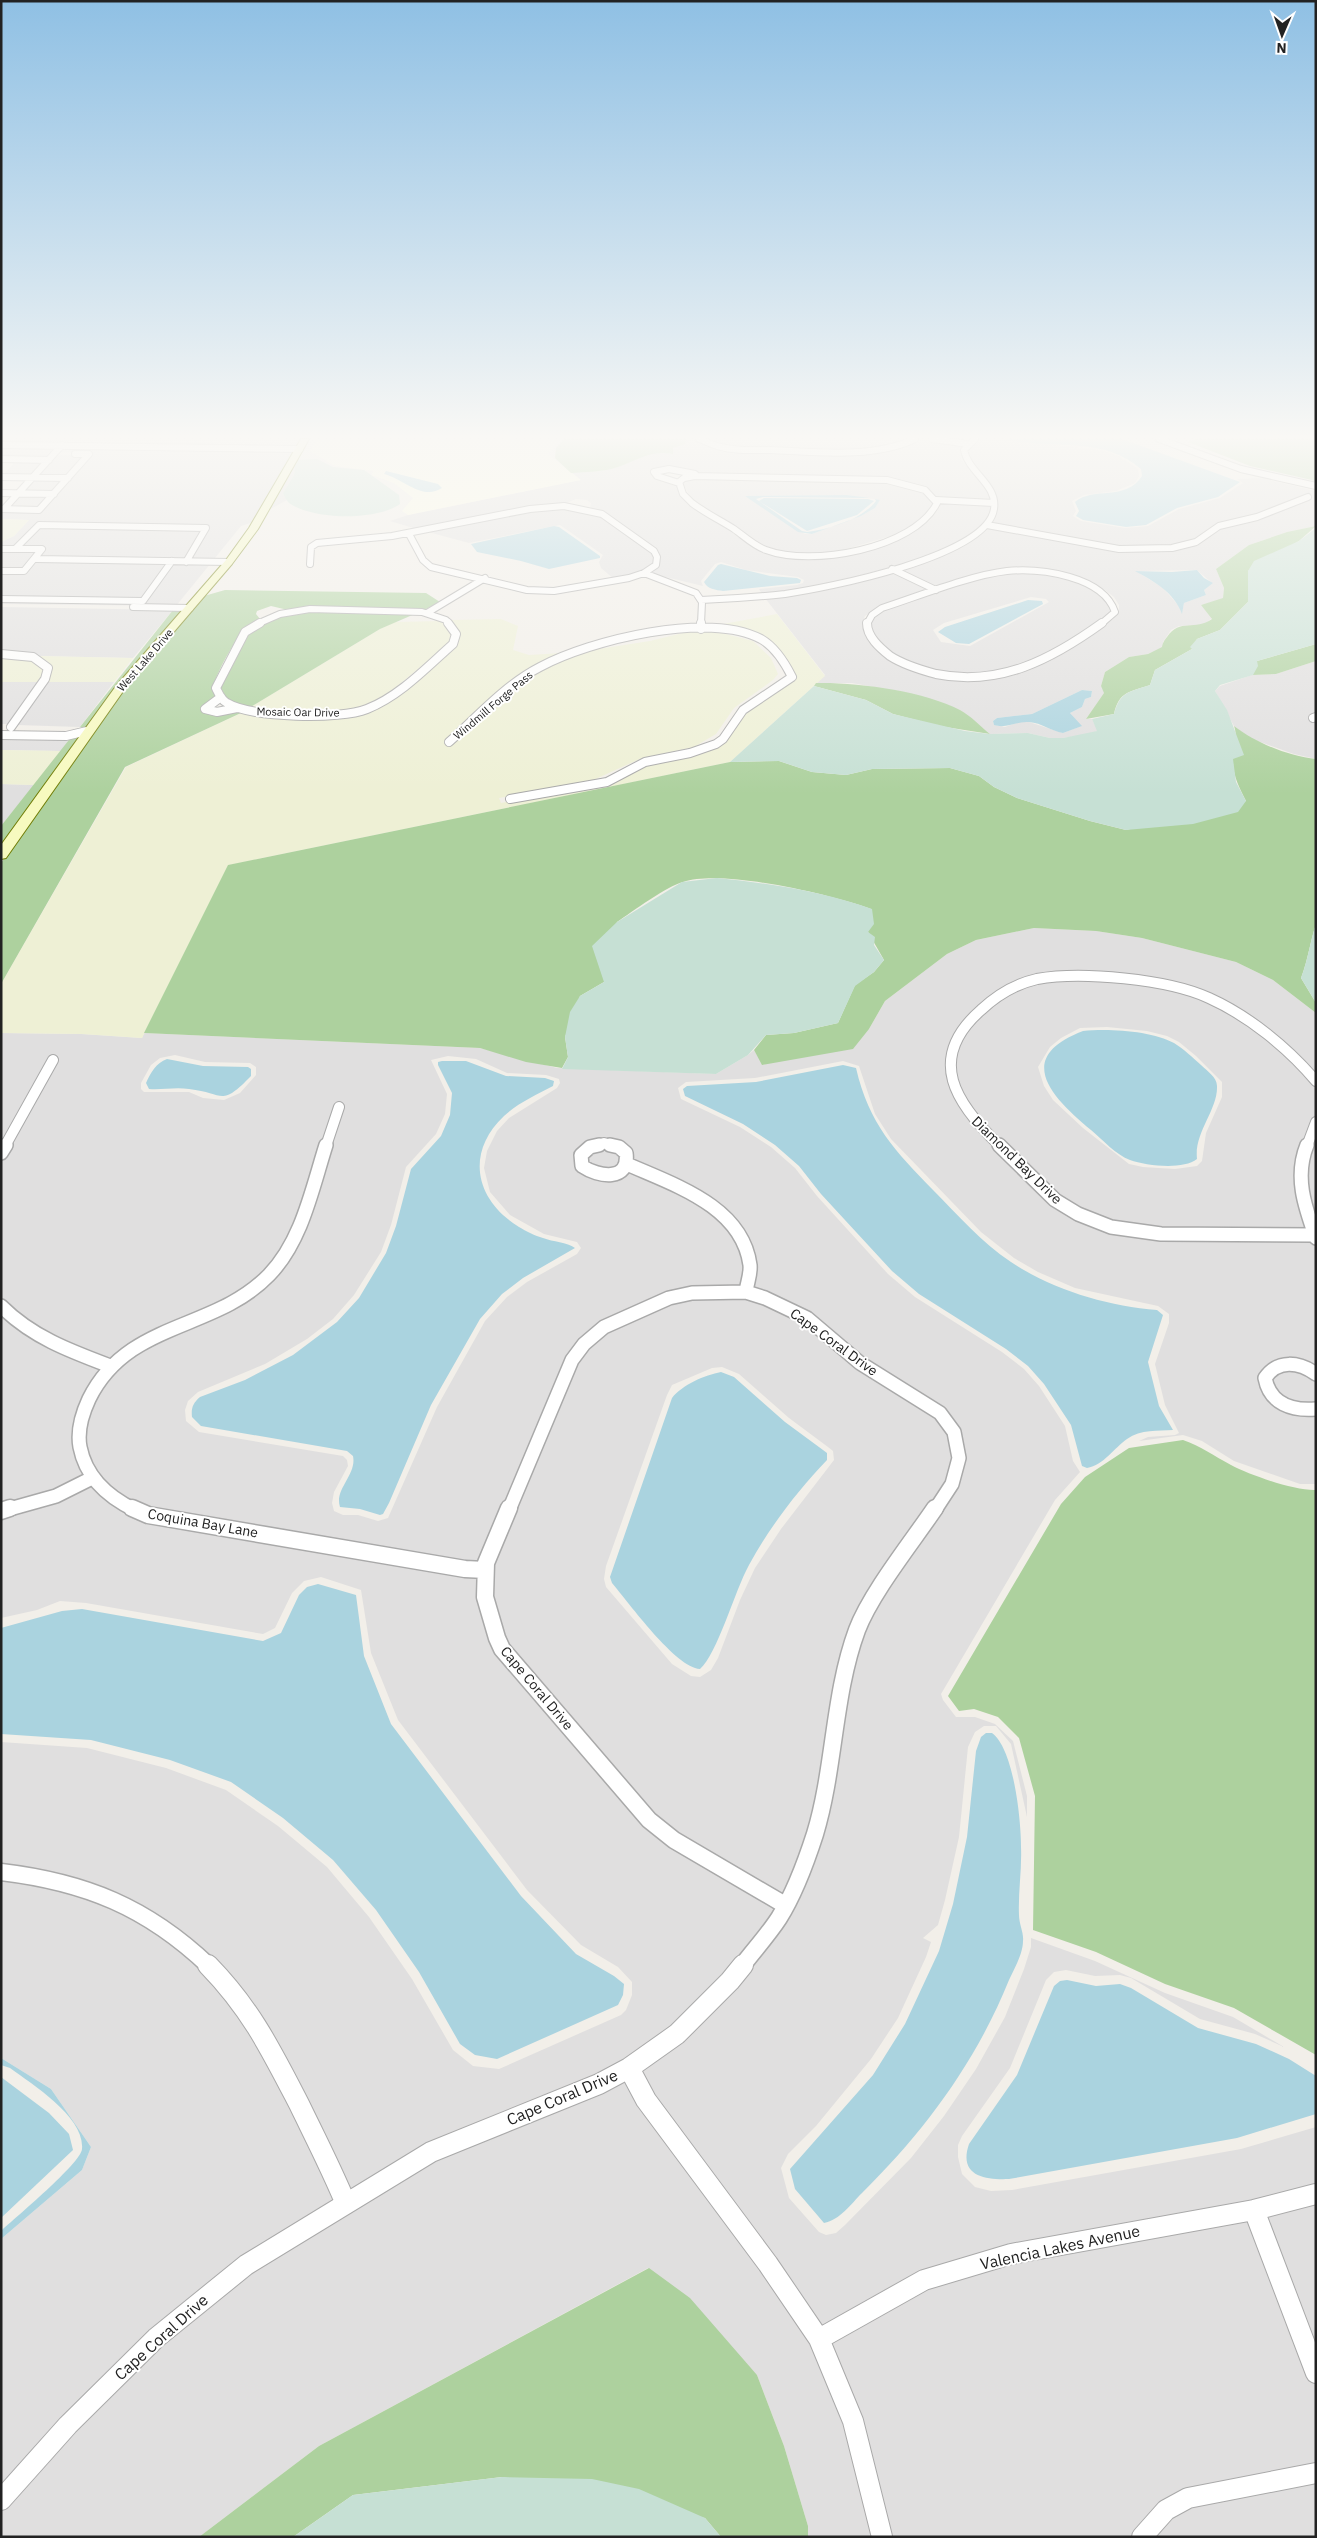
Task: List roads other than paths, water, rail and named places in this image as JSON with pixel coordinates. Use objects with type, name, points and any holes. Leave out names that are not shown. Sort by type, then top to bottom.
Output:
[{"type":"street","points":[[186,562],[189,557]]},
{"type":"street","name":"West Lake Drive","points":[[1,855],[87,731],[120,688],[232,557]]},
{"type":"street","points":[[310,557],[310,564]]},
{"type":"street","points":[[421,557],[424,564],[444,571],[485,578],[527,590],[554,591],[629,578],[644,573],[656,565],[657,557]]},
{"type":"street","points":[[644,573],[688,588],[701,600],[742,598],[796,592],[933,557]]},
{"type":"street","points":[[1,571],[24,571],[36,559],[229,562]]},
{"type":"street","points":[[1,599],[143,601],[172,561]]},
{"type":"street","points":[[892,569],[936,590],[995,573],[1042,573],[1078,580],[1102,590],[1115,604],[1115,612],[1100,625],[1026,668],[996,676],[960,677],[915,667],[885,653],[868,631],[866,624],[875,612],[936,590]]},
{"type":"street","points":[[428,613],[485,578]]},
{"type":"street","points":[[701,600],[701,628]]},
{"type":"street","points":[[1,606],[190,608]]},
{"type":"street","points":[[270,608],[287,612]]},
{"type":"street","name":"Mosaic Oar Drive","points":[[310,608],[400,610],[428,613],[446,620],[453,627],[456,634],[453,644],[393,694],[370,708],[350,713],[315,714],[261,713],[236,708],[221,697],[216,688],[241,640],[251,626],[262,616],[287,612],[310,608]]},
{"type":"street","name":"Windmill Forge Pass","points":[[450,742],[539,667],[584,647],[637,634],[701,628],[735,632],[756,637],[781,656],[792,677],[743,710],[723,740],[716,744],[690,754],[645,762],[608,782],[510,799]]},
{"type":"street","points":[[1,654],[34,658],[44,662],[48,668],[45,679],[11,727]]},
{"type":"street","points":[[221,697],[208,705],[205,710],[217,712],[236,708]]},
{"type":"street","points":[[1,727],[71,728],[87,731]]},
{"type":"street","points":[[1,735],[66,736],[87,731]]},
{"type":"street","name":"Diamond Bay Drive","points":[[1316,1081],[1298,1061],[1269,1038],[1236,1013],[1208,997],[1154,984],[1064,976],[1038,979],[1020,984],[991,1002],[958,1035],[948,1063],[955,1090],[967,1112],[1055,1200],[1086,1218],[1119,1229],[1152,1234],[1315,1236],[1302,1199],[1302,1190],[1303,1155],[1316,1122]]},
{"type":"street","points":[[1,1153],[53,1060]]},
{"type":"street","name":"Coquina Bay Lane","points":[[339,1107],[298,1230],[289,1249],[274,1272],[244,1295],[209,1314],[162,1331],[134,1347],[110,1366],[90,1392],[80,1420],[79,1445],[86,1470],[100,1488],[121,1504],[148,1514],[465,1569],[485,1570]]},
{"type":"street","points":[[628,1164],[708,1202],[731,1223],[744,1246],[750,1266],[746,1292]]},
{"type":"street","name":"Cape Coral Drive","points":[[1,2500],[68,2424],[156,2338],[246,2265],[431,2152],[599,2084],[630,2068],[677,2034],[730,1981],[779,1918],[785,1905],[815,1834],[826,1785],[846,1666],[858,1628],[878,1593],[952,1484],[958,1458],[954,1432],[940,1413],[926,1402],[860,1363],[807,1318],[772,1301],[746,1292],[721,1291],[669,1298],[604,1327],[584,1344],[572,1360],[486,1563],[484,1587],[490,1624],[502,1649],[649,1820],[674,1840],[785,1905]]},
{"type":"street","points":[[1,1306],[11,1318],[37,1335],[110,1366]]},
{"type":"street","points":[[1316,1374],[1302,1366],[1282,1364],[1274,1367],[1265,1378],[1269,1392],[1285,1406],[1305,1410],[1316,1409]]},
{"type":"street","points":[[1,1510],[56,1496],[92,1478]]},
{"type":"street","points":[[1,1872],[48,1878],[102,1895],[156,1924],[205,1962],[246,2008],[333,2171],[346,2204]]},
{"type":"street","points":[[630,2068],[646,2100],[768,2264],[819,2339],[853,2422],[880,2522],[882,2537]]},
{"type":"street","name":"Valencia Lakes Avenue","points":[[819,2339],[924,2280],[1011,2254],[1254,2210],[1316,2194]]},
{"type":"street","points":[[1254,2210],[1316,2373]]},
{"type":"street","points":[[1142,2537],[1166,2510],[1188,2498],[1316,2473]]},
{"type":"water","points":[[504,557],[600,557],[549,569]]},
{"type":"water","points":[[721,564],[770,576],[801,580],[800,583],[723,591],[712,589],[704,582]]},
{"type":"water","points":[[1197,570],[1204,578],[1213,583],[1204,590],[1206,595],[1184,603],[1182,614],[1174,599],[1168,593],[1156,583],[1135,571],[1172,572]]},
{"type":"water","points":[[1028,600],[1042,601],[1043,604],[969,644],[956,643],[938,632],[945,627]]},
{"type":"water","points":[[1082,690],[1092,691],[1091,697],[1085,699],[1082,707],[1070,713],[1082,726],[1063,733],[1029,722],[1003,726],[994,725],[993,721],[997,718],[1032,714]]},
{"type":"water","points":[[1083,1031],[1130,1031],[1165,1039],[1181,1048],[1211,1074],[1217,1083],[1216,1095],[1199,1140],[1197,1159],[1183,1165],[1174,1166],[1146,1164],[1130,1160],[1110,1147],[1064,1105],[1053,1092],[1046,1079],[1044,1066],[1049,1053],[1061,1042]]},
{"type":"water","points":[[167,1059],[203,1066],[248,1067],[251,1069],[251,1076],[233,1092],[222,1096],[184,1088],[149,1089],[146,1083],[152,1072],[157,1065]]},
{"type":"water","points":[[466,1061],[506,1076],[545,1078],[554,1081],[553,1086],[509,1111],[492,1130],[484,1145],[480,1160],[480,1175],[485,1190],[504,1216],[534,1235],[568,1244],[575,1248],[523,1278],[502,1294],[480,1319],[431,1405],[389,1503],[383,1514],[380,1515],[360,1509],[340,1507],[340,1494],[353,1463],[353,1456],[347,1451],[201,1426],[192,1417],[192,1411],[194,1404],[200,1397],[245,1380],[293,1355],[337,1322],[359,1298],[386,1253],[396,1226],[411,1169],[441,1136],[450,1115],[452,1093],[438,1065],[438,1062]]},
{"type":"water","points":[[843,1065],[856,1068],[868,1105],[876,1121],[895,1149],[961,1219],[1000,1254],[1027,1272],[1062,1288],[1119,1305],[1157,1310],[1163,1315],[1148,1362],[1159,1406],[1173,1430],[1150,1431],[1132,1436],[1099,1463],[1087,1468],[1082,1466],[1071,1425],[1044,1384],[1028,1366],[1006,1349],[919,1294],[892,1271],[821,1194],[799,1166],[775,1145],[743,1124],[685,1096],[683,1089],[687,1086],[756,1082]]},
{"type":"water","points":[[721,1372],[734,1377],[785,1422],[827,1453],[827,1460],[785,1510],[757,1551],[744,1576],[713,1650],[700,1669],[690,1666],[666,1647],[612,1583],[610,1577],[672,1398],[676,1393],[694,1381]]},
{"type":"water","points":[[318,1584],[356,1595],[364,1656],[391,1724],[521,1896],[576,1954],[624,1984],[623,1995],[618,2005],[497,2059],[475,2055],[460,2044],[419,1972],[376,1910],[333,1860],[283,1818],[231,1782],[170,1760],[91,1740],[1,1734],[1,1628],[62,1611],[82,1609],[263,1641],[281,1633],[299,1595],[307,1587]]},
{"type":"water","points":[[986,1733],[992,1733],[1000,1741],[1006,1754],[1018,1803],[1021,1835],[1019,1915],[1023,1938],[1020,1956],[981,2039],[927,2120],[885,2170],[845,2211],[835,2219],[824,2223],[795,2189],[790,2169],[873,2075],[905,2024],[939,1951],[953,1904],[967,1837],[976,1751],[981,1737]]},
{"type":"water","points":[[1067,1980],[1096,1986],[1120,1984],[1131,1988],[1198,2028],[1256,2044],[1289,2059],[1316,2076],[1316,2114],[1237,2138],[1009,2179],[983,2177],[976,2174],[967,2163],[969,2144],[1017,2075],[1054,1986],[1060,1981]]},
{"type":"water","points":[[1,2058],[51,2089],[91,2147],[82,2170],[1,2239],[1,2231],[60,2178],[79,2156],[82,2149],[81,2137],[67,2114],[31,2083],[10,2068],[1,2065]]},
{"type":"water","points":[[1,2077],[49,2113],[69,2134],[73,2150],[1,2218]]}]
